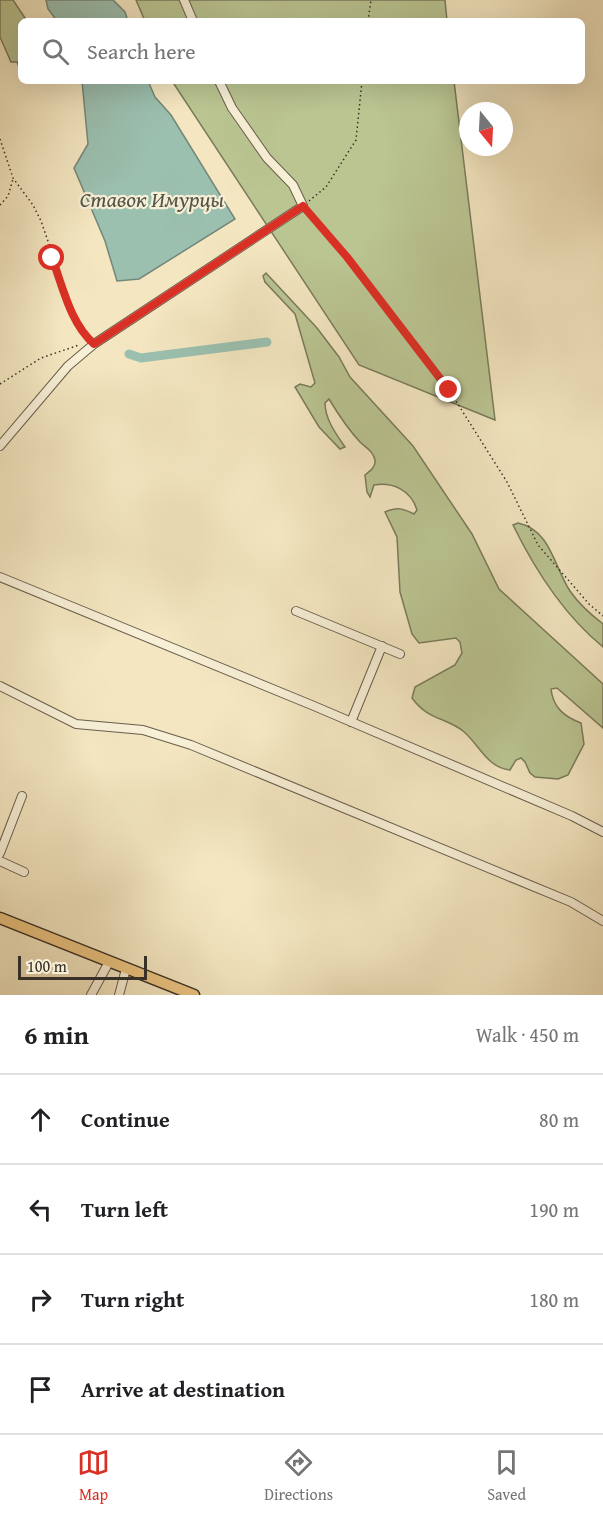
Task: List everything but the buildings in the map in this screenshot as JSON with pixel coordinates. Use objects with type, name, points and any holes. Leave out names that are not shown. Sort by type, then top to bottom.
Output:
[{"type":"main road","points":[[0,918],[194,995]]},
{"type":"street","points":[[184,0],[192,18]]},
{"type":"street","points":[[0,446],[68,366],[94,344],[303,206],[293,185],[267,158],[231,108],[220,84]]},
{"type":"street","points":[[0,577],[351,722],[572,816],[603,832]]},
{"type":"street","points":[[296,611],[400,654]]},
{"type":"street","points":[[351,722],[382,646]]},
{"type":"street","points":[[0,686],[76,724],[143,730],[191,744],[571,902],[603,921]]},
{"type":"street","points":[[0,852],[22,796]]},
{"type":"street","points":[[0,861],[24,872]]},
{"type":"street","points":[[92,995],[109,962]]},
{"type":"street","points":[[118,995],[126,969]]},
{"type":"path","points":[[368,18],[371,0]]},
{"type":"path","points":[[362,84],[356,140],[326,187],[303,206],[347,257],[449,390],[507,482],[538,545],[589,604],[603,616]]},
{"type":"path","points":[[0,139],[13,178],[33,205],[41,221],[75,319],[85,336],[94,344]]},
{"type":"path","points":[[0,205],[8,196],[13,178]]},
{"type":"path","points":[[0,384],[41,358],[81,344],[94,344]]},
{"type":"green space","points":[[0,0],[13,0],[25,18],[18,18],[18,64],[17,62],[11,62],[0,37]]},
{"type":"green space","points":[[136,0],[445,0],[447,18],[144,18]]},
{"type":"green space","points":[[174,84],[454,84],[459,122],[459,156],[463,156],[495,420],[359,365]]},
{"type":"green space","points":[[266,273],[317,328],[339,357],[350,377],[413,446],[472,534],[499,589],[603,684],[603,728],[557,688],[551,689],[557,707],[570,718],[581,723],[584,744],[568,775],[558,779],[535,777],[521,758],[516,760],[510,770],[495,765],[463,731],[430,714],[412,698],[415,687],[455,665],[462,653],[460,642],[456,638],[419,643],[412,634],[400,592],[397,537],[385,512],[400,509],[414,514],[417,510],[410,497],[394,486],[374,485],[370,497],[367,492],[365,475],[374,467],[374,457],[351,432],[329,399],[325,403],[327,415],[345,447],[340,449],[319,427],[295,387],[300,384],[311,387],[315,383],[295,314],[265,282],[263,276]]},
{"type":"green space","points":[[518,523],[538,533],[545,541],[570,591],[585,609],[603,624],[603,647],[576,621],[552,591],[531,559],[513,525]]},
{"type":"water","points":[[46,0],[113,0],[125,12],[127,18],[55,18],[48,9]]},
{"type":"water","name":"Ставок Имурцы","points":[[82,84],[149,84],[155,97],[171,115],[235,219],[139,279],[117,281],[105,241],[74,168],[88,144]]},
{"type":"waterway","points":[[129,354],[141,358],[267,342]]},
{"type":"route","points":[[52,258],[75,319],[85,336],[94,344],[303,206],[347,257],[449,390]]}]
